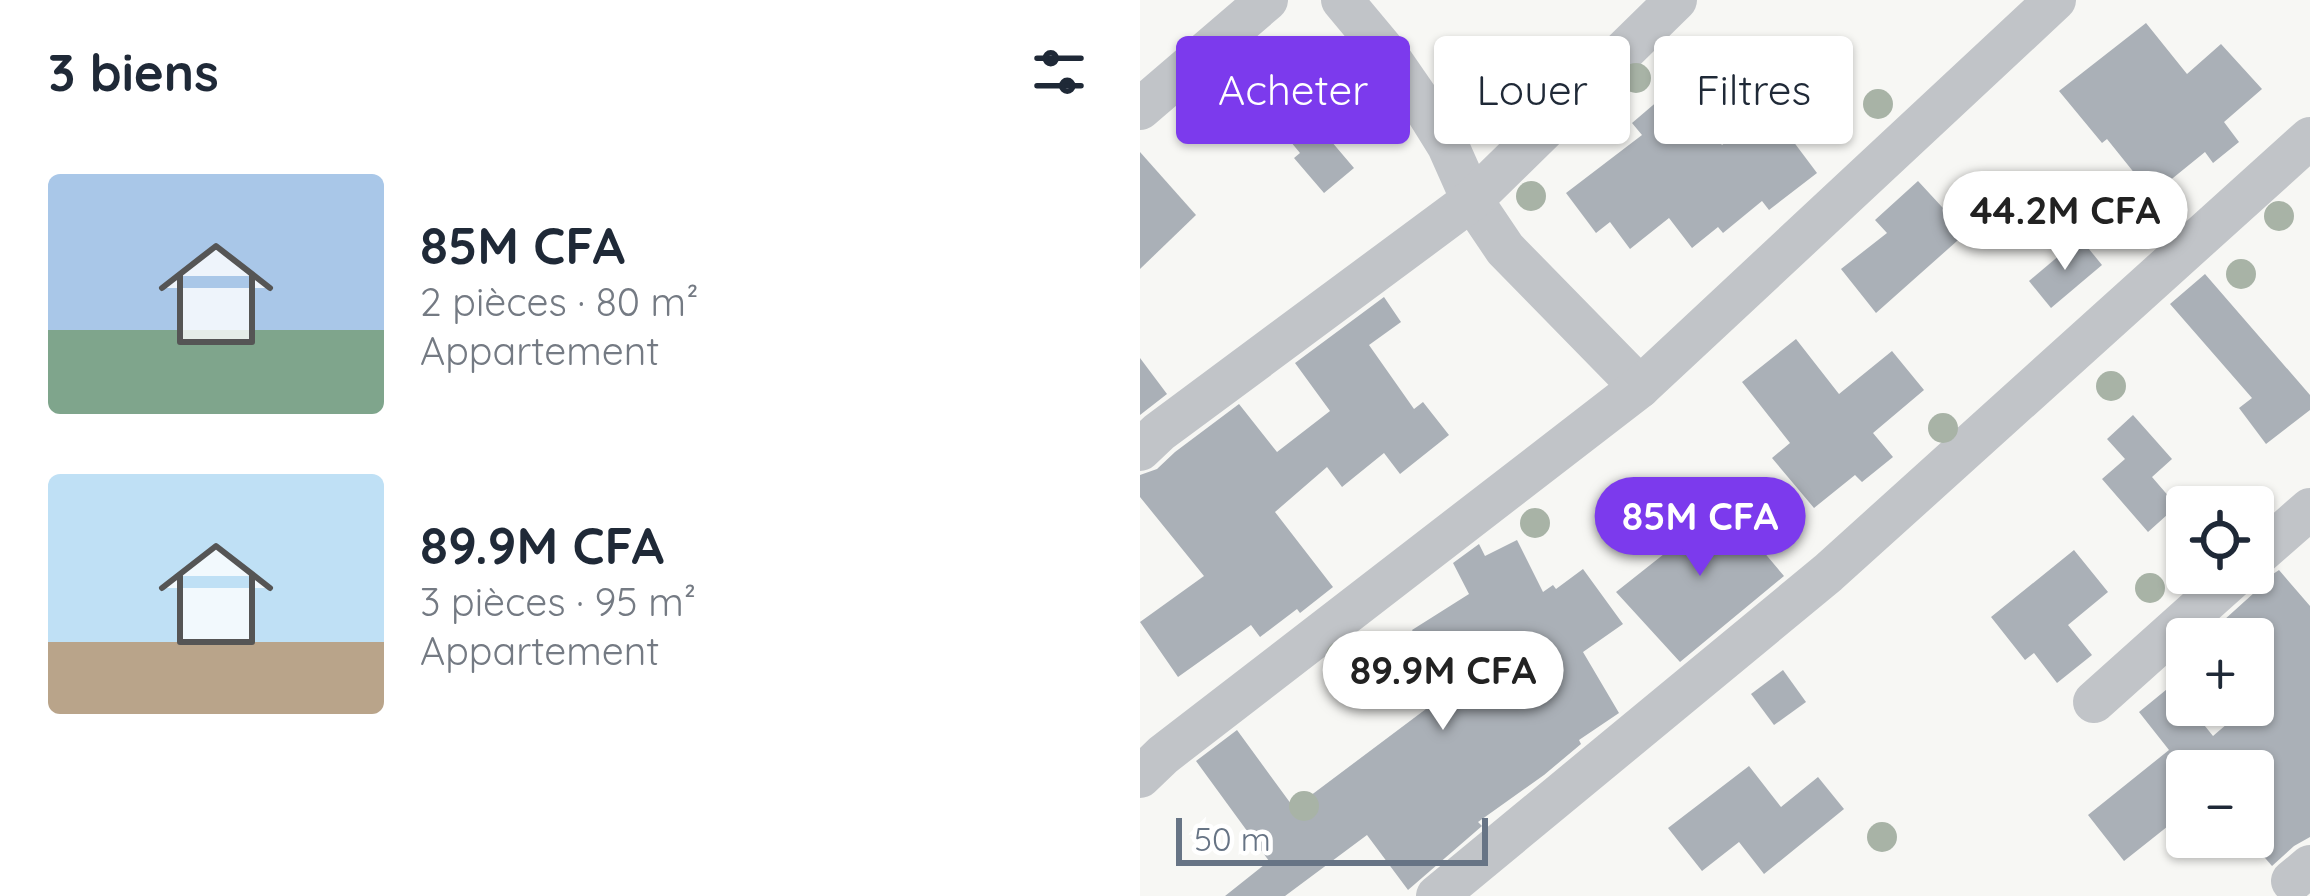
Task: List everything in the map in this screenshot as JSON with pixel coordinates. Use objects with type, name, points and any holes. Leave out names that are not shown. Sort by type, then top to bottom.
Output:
[{"type":"street","points":[[1140,110],[1267,0]]},
{"type":"street","points":[[1342,0],[1387,53],[1425,109],[1472,200],[1505,249],[1640,387]]},
{"type":"street","points":[[1140,450],[1472,200],[1676,0]]},
{"type":"street","points":[[1140,777],[1640,387],[2055,0]]},
{"type":"street","points":[[1437,896],[1828,573],[2310,138]]},
{"type":"street","points":[[2274,541],[2310,508]]},
{"type":"street","points":[[2094,702],[2215,594]]},
{"type":"building","points":[[2146,23],[2187,74],[2221,44],[2262,89],[2224,122],[2239,142],[2213,163],[2205,152],[2152,195],[2107,139],[2102,143],[2059,91]]},
{"type":"building","points":[[1654,104],[1654,144],[1795,144],[1817,173],[1769,210],[1762,201],[1723,233],[1718,227],[1692,248],[1669,218],[1630,249],[1610,222],[1596,233],[1566,193],[1642,135],[1632,123]]},
{"type":"building","points":[[1293,144],[1334,144],[1354,168],[1324,193],[1294,158],[1300,153]]},
{"type":"building","points":[[1140,152],[1196,215],[1140,269]]},
{"type":"building","points":[[1918,181],[1966,233],[1876,313],[1841,269],[1887,233],[1875,220]]},
{"type":"building","points":[[2080,238],[2102,265],[2051,308],[2029,281]]},
{"type":"building","points":[[2205,274],[2310,395],[2310,410],[2266,444],[2239,408],[2252,398],[2170,304]]},
{"type":"building","points":[[1384,297],[1401,322],[1369,345],[1414,409],[1423,402],[1449,435],[1400,474],[1384,453],[1342,487],[1327,467],[1275,512],[1333,587],[1260,637],[1251,625],[1178,677],[1140,622],[1204,576],[1140,497],[1140,475],[1157,469],[1239,404],[1277,452],[1330,411],[1295,363]]},
{"type":"building","points":[[1796,339],[1839,394],[1892,351],[1924,390],[1873,433],[1893,457],[1862,482],[1855,475],[1814,508],[1772,458],[1790,443],[1742,382]]},
{"type":"building","points":[[1140,358],[1167,394],[1140,415]]},
{"type":"building","points":[[2133,415],[2172,459],[2152,477],[2166,493],[2166,516],[2148,532],[2102,479],[2125,459],[2107,439]]},
{"type":"building","points":[[1714,493],[1784,576],[1680,662],[1616,592],[1664,554],[1654,543]]},
{"type":"building","points":[[1517,540],[1543,592],[1553,585],[1556,589],[1583,569],[1623,624],[1583,652],[1619,713],[1478,822],[1482,826],[1408,890],[1367,835],[1285,896],[1225,896],[1269,861],[1196,761],[1237,730],[1294,808],[1450,691],[1412,630],[1469,594],[1453,563],[1479,544],[1485,556]]},
{"type":"building","points":[[2074,550],[2108,592],[2068,625],[2092,655],[2057,683],[2034,653],[2025,660],[1991,617]]},
{"type":"building","points":[[2279,570],[2310,606],[2310,837],[2272,866],[2265,858],[2274,858],[2274,750],[2169,750],[2139,712],[2166,690],[2166,726],[2205,726],[2213,736],[2225,726],[2274,726],[2274,618],[2226,618],[2253,594],[2274,594],[2274,573]]},
{"type":"building","points":[[1783,670],[1806,702],[1774,725],[1751,694]]},
{"type":"building","points":[[2166,752],[2166,828],[2124,861],[2088,815]]},
{"type":"building","points":[[1749,766],[1781,807],[1818,777],[1844,809],[1764,874],[1739,842],[1702,871],[1668,828]]}]
